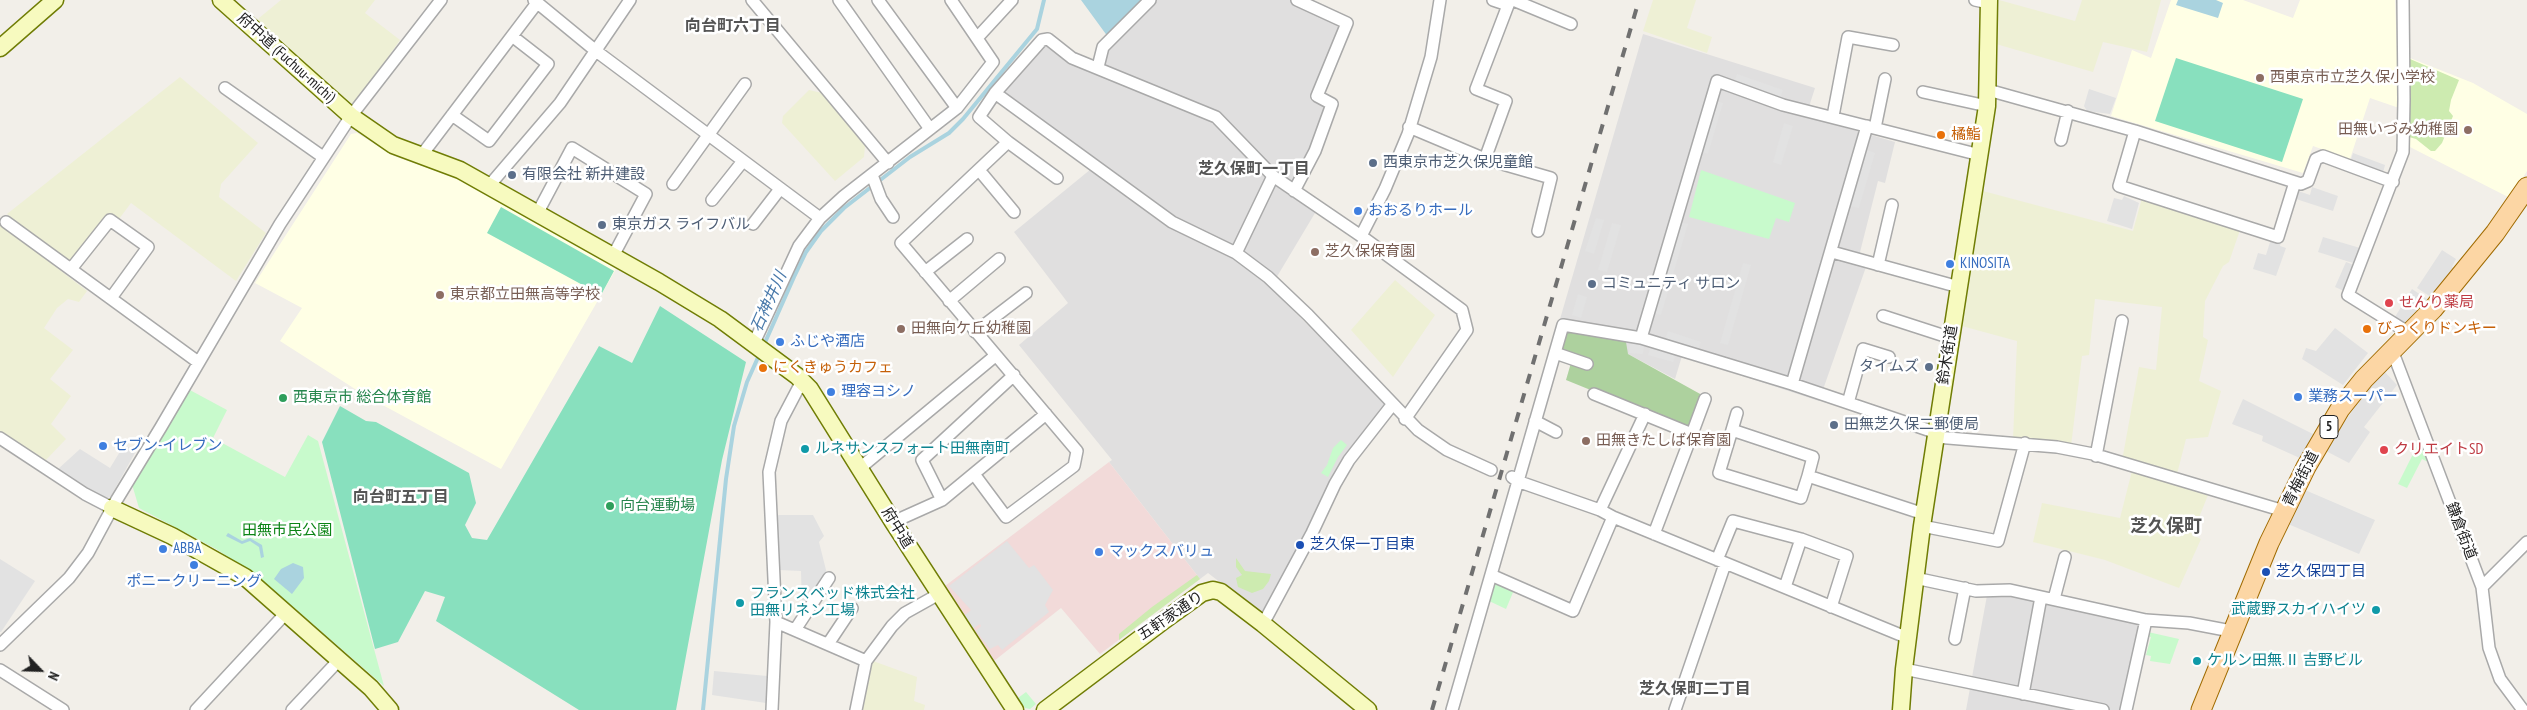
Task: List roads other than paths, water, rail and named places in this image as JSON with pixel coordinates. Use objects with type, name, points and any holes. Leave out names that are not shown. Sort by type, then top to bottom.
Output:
[{"type":"main road","name":"青梅街道","points":[[2201,710],[2231,631],[2284,511],[2340,409],[2478,255],[2527,187]]},
{"type":"street","points":[[0,48],[55,0]]},
{"type":"street","name":"府中道 (Fuchuu-michi)","points":[[221,0],[350,116],[393,145],[460,170],[537,214]]},
{"type":"street","points":[[0,645],[69,578],[88,553],[112,508],[280,224],[350,116],[441,0]]},
{"type":"street","points":[[488,187],[560,104],[630,0]]},
{"type":"street","points":[[752,0],[888,163]]},
{"type":"street","points":[[839,0],[930,130]]},
{"type":"street","points":[[878,0],[958,108]]},
{"type":"street","points":[[760,347],[799,246],[820,218],[958,108],[994,62],[951,0]]},
{"type":"street","points":[[977,38],[1012,0]]},
{"type":"street","points":[[1098,67],[1103,47],[1150,0]]},
{"type":"street","points":[[1294,191],[1315,150],[1332,104],[1316,96],[1347,24],[1297,0]]},
{"type":"street","points":[[1361,236],[1385,188],[1409,128],[1431,57],[1440,0]]},
{"type":"street","points":[[1493,0],[1510,2],[1571,24]]},
{"type":"street","points":[[2403,0],[2404,99],[2402,152],[2393,182],[2348,294],[2409,334]]},
{"type":"street","name":"鈴木街道","points":[[1901,710],[1904,669],[1923,520],[1980,155],[1987,98],[1984,1]]},
{"type":"street","points":[[421,156],[536,2],[596,51],[820,218]]},
{"type":"street","points":[[1485,159],[1506,101],[1476,89],[1510,2]]},
{"type":"street","points":[[452,114],[489,141],[548,64],[512,36]]},
{"type":"street","points":[[1833,116],[1848,37],[1893,45]]},
{"type":"street","points":[[1057,178],[1008,142],[979,116],[995,93],[1042,40],[1048,39],[1072,58],[1216,116],[1273,176],[1361,236],[1462,310],[1467,330],[1405,419]]},
{"type":"street","points":[[1792,384],[1885,79]]},
{"type":"street","points":[[1641,338],[1717,82],[1783,105],[1833,116],[1980,155]]},
{"type":"street","points":[[673,184],[745,84]]},
{"type":"street","points":[[225,88],[323,157]]},
{"type":"street","points":[[1923,92],[1987,98],[2068,111],[2301,184],[2308,182],[2316,159],[2323,156],[2393,182]]},
{"type":"street","points":[[995,93],[1172,222],[1236,253],[1268,277],[1308,315],[1405,419],[1447,450],[1491,470]]},
{"type":"street","points":[[2061,140],[2068,111]]},
{"type":"street","points":[[1409,128],[1485,159],[1551,178],[1538,231]]},
{"type":"street","points":[[2135,131],[2119,186],[2278,237],[2295,182]]},
{"type":"street","points":[[974,474],[1006,517],[1074,466],[1077,451],[1003,361],[995,356],[901,243],[1008,142]]},
{"type":"street","points":[[537,214],[572,148],[646,194],[613,256]]},
{"type":"street","points":[[712,200],[743,161]]},
{"type":"street","points":[[979,170],[1014,212]]},
{"type":"street","points":[[872,175],[881,200],[893,217]]},
{"type":"street","points":[[1236,253],[1273,176]]},
{"type":"street","points":[[753,224],[780,188]]},
{"type":"street","points":[[1878,265],[1892,206]]},
{"type":"street","name":"府中道","points":[[537,214],[720,319],[760,347],[810,389],[893,522],[1015,710]]},
{"type":"street","points":[[71,269],[110,220],[148,247],[110,298]]},
{"type":"street","points":[[6,222],[198,362]]},
{"type":"street","points":[[925,272],[967,239]]},
{"type":"street","points":[[1832,252],[1959,287]]},
{"type":"street","points":[[949,301],[999,260]]},
{"type":"street","points":[[975,332],[1026,293]]},
{"type":"street","points":[[1883,316],[1951,338]]},
{"type":"street","points":[[2096,456],[2122,321]]},
{"type":"street","points":[[1452,710],[1491,575],[1515,479],[1535,421],[1563,325],[1641,338],[1792,384],[1936,435],[2057,447],[2096,456],[2284,511]]},
{"type":"street","points":[[1848,403],[1863,349],[1888,357]]},
{"type":"street","name":"鎌倉街道","points":[[2392,350],[2482,587],[2489,648],[2500,679],[2523,710]]},
{"type":"street","points":[[1555,353],[1587,364]]},
{"type":"street","points":[[860,468],[995,356]]},
{"type":"street","points":[[942,500],[922,460],[1014,375]]},
{"type":"street","points":[[772,710],[776,622],[769,472],[781,421],[790,400],[802,381]]},
{"type":"street","points":[[1594,394],[1692,434]]},
{"type":"street","points":[[1654,534],[1705,400]]},
{"type":"street","points":[[1263,624],[1349,460],[1392,405]]},
{"type":"street","points":[[1732,430],[1813,457],[1801,498],[1719,473],[1737,413]]},
{"type":"street","points":[[893,522],[942,500],[1046,414]]},
{"type":"street","points":[[1600,510],[1645,414]]},
{"type":"street","points":[[1535,421],[1556,432]]},
{"type":"street","points":[[0,438],[85,494],[212,558],[244,577],[339,660],[383,707]]},
{"type":"street","points":[[1808,476],[1923,520],[1998,541],[2025,444]]},
{"type":"street","points":[[1515,479],[1600,510],[1831,608],[1908,638]]},
{"type":"street","points":[[1491,575],[1573,610],[1613,517]]},
{"type":"street","points":[[1675,710],[1733,521],[1801,539],[1847,556],[1831,608]]},
{"type":"street","points":[[1785,587],[1801,539]]},
{"type":"street","points":[[2482,587],[2527,542]]},
{"type":"street","points":[[2054,599],[2066,557]]},
{"type":"street","points":[[795,630],[829,578]]},
{"type":"street","points":[[1915,578],[1976,591],[2010,590],[2146,620],[2189,623],[2231,631]]},
{"type":"street","points":[[1954,639],[1965,588]]},
{"type":"street","name":"五軒家通り","points":[[1045,710],[1202,593],[1212,590],[1221,592],[1263,624],[1368,710]]},
{"type":"street","points":[[856,710],[866,661],[892,626],[905,613],[939,594]]},
{"type":"street","points":[[2023,694],[2041,596]]},
{"type":"street","points":[[828,644],[852,608]]},
{"type":"street","points":[[196,710],[286,613]]},
{"type":"street","points":[[2126,710],[2146,620]]},
{"type":"street","points":[[776,622],[866,661]]},
{"type":"street","points":[[292,710],[339,660]]},
{"type":"street","points":[[1904,669],[2103,710]]},
{"type":"street","points":[[0,670],[63,710]]},
{"type":"water","points":[[1081,0],[1142,0],[1108,37]]},
{"type":"water","points":[[2178,0],[2216,0],[2223,3],[2218,18],[2176,5]]},
{"type":"water","points":[[228,533],[242,541],[250,538],[262,545],[264,557],[261,558],[259,547],[250,541],[242,544],[226,536]]},
{"type":"water","points":[[293,563],[303,567],[304,578],[292,594],[274,579],[281,569]]},
{"type":"waterway","name":"石神井川","points":[[763,347],[806,252],[821,231],[844,208],[910,157],[949,133],[963,119],[1037,29],[1044,0]]},
{"type":"waterway","name":"石神井川","points":[[703,710],[726,479],[734,426],[747,382],[760,353]]},
{"type":"railway","points":[[1432,710],[1639,0]]},
{"type":"place","name":"西東京市立芝久保小学校","points":[[2260,78]]},
{"type":"place","name":"田無いづみ幼稚園","points":[[2468,130]]},
{"type":"place","name":"橘鮨","points":[[1941,135]]},
{"type":"place","name":"西東京市芝久保児童館","points":[[1373,163]]},
{"type":"place","name":"有限会社 新井建設","points":[[512,175]]},
{"type":"place","name":"おおるりホール","points":[[1358,211]]},
{"type":"place","name":"東京ガス ライフバル","points":[[602,225]]},
{"type":"place","name":"芝久保保育園","points":[[1315,252]]},
{"type":"place","name":"KINOSITA","points":[[1950,264]]},
{"type":"place","name":"コミュニティ サロン","points":[[1592,284]]},
{"type":"place","name":"東京都立田無高等学校","points":[[440,295]]},
{"type":"place","name":"せんり薬局","points":[[2389,303]]},
{"type":"place","name":"田無向ケ丘幼稚園","points":[[901,329]]},
{"type":"place","name":"びっくりドンキー","points":[[2367,329]]},
{"type":"place","name":"ふじや酒店","points":[[780,342]]},
{"type":"place","name":"タイムズ","points":[[1929,367]]},
{"type":"place","name":"にくきゅうカフェ","points":[[763,368]]},
{"type":"place","name":"理容ヨシノ","points":[[831,392]]},
{"type":"place","name":"業務スーパー","points":[[2298,397]]},
{"type":"place","name":"西東京市 総合体育館","points":[[283,398]]},
{"type":"place","name":"田無芝久保二郵便局","points":[[1834,425]]},
{"type":"place","name":"田無きたしば保育園","points":[[1586,441]]},
{"type":"place","name":"セブン-イレブン","points":[[103,446]]},
{"type":"place","name":"ルネサンスフォート田無南町","points":[[805,449]]},
{"type":"place","name":"クリエイトSD","points":[[2384,450]]},
{"type":"place","name":"向台運動場","points":[[610,506]]},
{"type":"place","name":"芝久保一丁目東","points":[[1300,545]]},
{"type":"place","name":"ABBA","points":[[163,549]]},
{"type":"place","name":"マックスバリュ","points":[[1099,552]]},
{"type":"place","name":"ポニークリーニング","points":[[194,565]]},
{"type":"place","name":"芝久保四丁目","points":[[2266,572]]},
{"type":"place","name":"フランスベッド株式会社 田無リネン工場","points":[[740,603]]},
{"type":"place","name":"武蔵野スカイハイツ","points":[[2376,610]]},
{"type":"place","name":"ケルン田無.Ⅱ 吉野ビル","points":[[2197,661]]},
{"type":"district","name":"向台町六丁目","points":[[733,26]]},
{"type":"district","name":"芝久保町一丁目","points":[[1254,169]]},
{"type":"district","name":"向台町五丁目","points":[[401,497]]},
{"type":"district","name":"芝久保町","points":[[2166,527]]},
{"type":"district","name":"芝久保町二丁目","points":[[1695,689]]},
{"type":"park label","name":"田無市民公園","points":[[287,531]]}]
